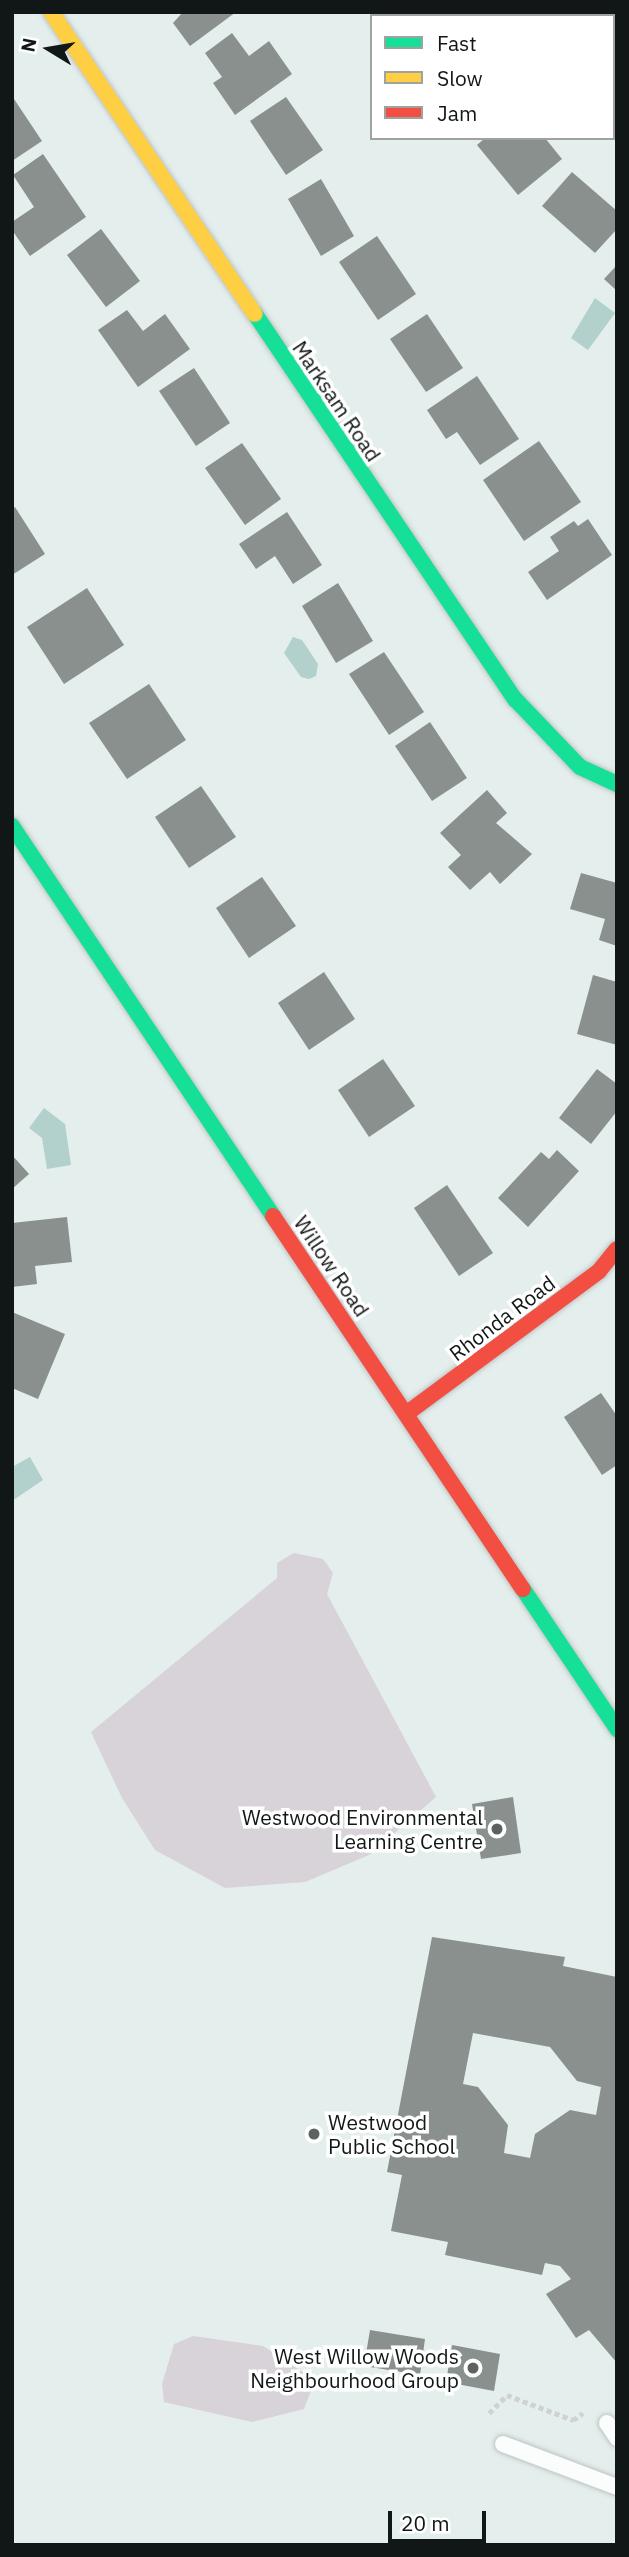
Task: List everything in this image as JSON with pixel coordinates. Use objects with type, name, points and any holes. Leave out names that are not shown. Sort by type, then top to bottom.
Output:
[{"type":"street","name":"Marksam Road","points":[[51,12],[515,699],[580,766],[617,785]]},
{"type":"street","name":"Willow Road","points":[[12,826],[617,1729]]},
{"type":"street","name":"Rhonda Road","points":[[406,1414],[589,1279],[617,1249]]},
{"type":"lane","points":[[607,2423],[617,2438]]},
{"type":"lane","points":[[503,2444],[617,2487]]},
{"type":"path","points":[[489,2413],[507,2395],[573,2420],[590,2409]]},
{"type":"shaded area","points":[[294,1553],[323,1559],[333,1573],[327,1594],[436,1797],[369,1855],[305,1882],[225,1888],[155,1850],[122,1798],[91,1732],[277,1578],[277,1563]]},
{"type":"shaded area","points":[[193,2336],[263,2346],[315,2380],[304,2409],[252,2422],[164,2402],[162,2384],[174,2344]]},
{"type":"water","points":[[595,298],[615,313],[588,350],[571,338]]},
{"type":"water","points":[[293,637],[302,640],[318,664],[316,676],[309,679],[301,677],[284,653]]},
{"type":"water","points":[[44,1108],[65,1124],[71,1165],[47,1169],[42,1138],[29,1128]]},
{"type":"water","points":[[30,1457],[43,1480],[12,1501],[12,1467]]},
{"type":"building","points":[[183,12],[236,12],[190,46],[173,23]]},
{"type":"building","points":[[405,12],[463,12],[460,14]]},
{"type":"building","points":[[232,33],[249,56],[269,41],[292,74],[235,115],[213,83],[222,77],[205,53]]},
{"type":"building","points":[[12,96],[42,141],[12,161]]},
{"type":"building","points":[[286,97],[323,150],[286,175],[250,121]]},
{"type":"building","points":[[483,140],[547,140],[562,159],[518,195],[477,145]]},
{"type":"building","points":[[43,154],[86,217],[30,256],[12,230],[12,222],[34,207],[13,175]]},
{"type":"building","points":[[572,172],[617,211],[617,229],[595,253],[542,206]]},
{"type":"building","points":[[321,179],[354,236],[321,256],[288,199]]},
{"type":"building","points":[[101,229],[140,281],[106,307],[67,255]]},
{"type":"building","points":[[377,236],[416,294],[378,320],[339,262]]},
{"type":"building","points":[[617,265],[617,291],[604,279]]},
{"type":"building","points":[[127,310],[143,331],[165,314],[190,349],[138,387],[98,330]]},
{"type":"building","points":[[427,314],[463,368],[426,392],[390,339]]},
{"type":"building","points":[[194,368],[230,423],[196,446],[159,391]]},
{"type":"building","points":[[477,376],[519,439],[480,465],[457,432],[446,439],[427,410]]},
{"type":"building","points":[[539,441],[581,502],[524,541],[483,480]]},
{"type":"building","points":[[242,443],[281,499],[245,525],[205,468]]},
{"type":"building","points":[[15,507],[45,554],[12,575],[12,509]]},
{"type":"building","points":[[287,512],[322,565],[293,584],[275,556],[256,569],[239,544]]},
{"type":"building","points":[[588,519],[612,555],[547,600],[528,572],[559,551],[550,537],[574,521],[578,526]]},
{"type":"building","points":[[338,583],[373,641],[336,663],[302,606]]},
{"type":"building","points":[[87,588],[124,645],[64,684],[27,627]]},
{"type":"building","points":[[384,652],[424,712],[389,735],[349,674]]},
{"type":"building","points":[[149,684],[186,740],[127,779],[89,723]]},
{"type":"building","points":[[430,722],[467,778],[432,801],[395,746]]},
{"type":"building","points":[[201,786],[236,837],[189,868],[155,817]]},
{"type":"building","points":[[487,790],[507,813],[496,823],[532,854],[500,884],[490,872],[470,890],[448,867],[461,855],[440,833]]},
{"type":"building","points":[[581,873],[617,883],[617,946],[599,940],[605,919],[570,909]]},
{"type":"building","points":[[262,877],[296,926],[249,958],[216,908]]},
{"type":"building","points":[[324,972],[355,1019],[309,1050],[278,1003]]},
{"type":"building","points":[[593,975],[617,982],[617,1045],[577,1034]]},
{"type":"building","points":[[383,1059],[415,1106],[369,1137],[338,1090]]},
{"type":"building","points":[[597,1069],[617,1084],[617,1111],[591,1144],[559,1118]]},
{"type":"building","points":[[557,1150],[579,1171],[528,1227],[498,1198],[541,1152],[549,1159]]},
{"type":"building","points":[[12,1155],[29,1174],[12,1189]]},
{"type":"building","points":[[447,1185],[493,1253],[459,1276],[414,1208]]},
{"type":"building","points":[[67,1217],[72,1262],[35,1266],[37,1284],[12,1287],[12,1223]]},
{"type":"building","points":[[12,1312],[65,1334],[38,1399],[12,1388]]},
{"type":"building","points":[[601,1393],[617,1416],[617,1465],[602,1475],[564,1417]]},
{"type":"building","name":"Westwood Environmental Learning Centre","points":[[513,1797],[521,1853],[481,1859],[472,1804]]},
{"type":"building","points":[[432,1937],[565,1957],[563,1966],[617,1977],[617,2363],[589,2330],[576,2338],[546,2294],[571,2279],[560,2266],[545,2263],[542,2275],[445,2255],[448,2242],[391,2231],[402,2175],[387,2172]],"holes":[[[473,2033],[550,2047],[577,2081],[601,2087],[596,2115],[570,2110],[535,2134],[530,2158],[504,2153],[508,2125],[478,2087],[463,2084]]]},
{"type":"building","points":[[370,2330],[425,2339],[420,2375],[364,2366]]},
{"type":"building","name":"West Willow Woods Neighbourhood Group","points":[[452,2345],[500,2354],[494,2391],[446,2382]]},
{"type":"traffic: fast","points":[[255,314],[515,699],[580,767],[617,784]]},
{"type":"traffic: fast","points":[[12,826],[273,1216]]},
{"type":"traffic: fast","points":[[523,1589],[617,1729]]},
{"type":"traffic: slow","points":[[51,12],[255,314]]},
{"type":"traffic: jam","points":[[273,1216],[523,1589]]},
{"type":"traffic: jam","points":[[406,1414],[599,1271],[617,1249]]},
{"type":"place","name":"Westwood Environmental Learning Centre","points":[[497,1829]]},
{"type":"place","name":"Westwood Public School","points":[[314,2134]]},
{"type":"place","name":"West Willow Woods Neighbourhood Group","points":[[473,2368]]}]
